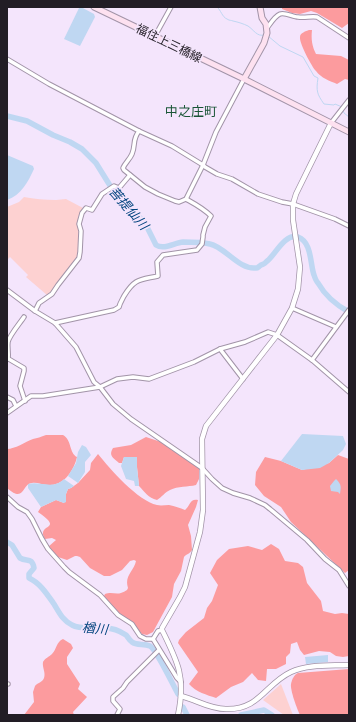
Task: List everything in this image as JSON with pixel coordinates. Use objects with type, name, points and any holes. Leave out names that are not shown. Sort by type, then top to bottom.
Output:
[{"type":"main road","name":"福住上三橋線","points":[[94,7],[244,79],[349,132]]},
{"type":"main road","points":[[244,79],[264,43],[266,34],[267,28],[262,18],[260,7]]},
{"type":"street","points":[[156,36],[171,7]]},
{"type":"street","points":[[267,28],[278,15],[281,14],[306,18],[314,16],[349,38]]},
{"type":"street","points":[[7,59],[49,84],[139,131],[172,146],[203,165],[205,168],[217,174],[232,179],[258,194],[293,204],[335,219],[349,226]]},
{"type":"street","points":[[139,131],[134,138],[132,156],[123,168],[145,187],[174,201],[179,202],[186,199],[203,165],[216,132],[244,79]]},
{"type":"street","points":[[178,715],[181,696],[180,670],[162,628],[180,597],[184,587],[200,532],[203,510],[202,439],[206,426],[277,335],[292,308],[298,289],[300,267],[293,220],[293,204],[296,194],[331,123],[349,100]]},
{"type":"street","points":[[35,311],[39,303],[52,294],[79,258],[81,231],[80,224],[82,213],[86,208],[92,210],[105,192],[114,186],[119,188],[130,175]]},
{"type":"street","points":[[55,322],[114,310],[119,307],[130,286],[137,281],[158,276],[157,262],[163,256],[197,250],[202,244],[205,227],[210,216],[196,204],[186,199]]},
{"type":"street","points":[[7,290],[35,311],[55,322],[76,347],[94,382],[100,387],[113,404],[131,419],[202,468],[222,488],[265,505],[307,540],[325,559],[340,570],[349,586]]},
{"type":"street","points":[[292,308],[336,327]]},
{"type":"street","points":[[312,360],[349,310]]},
{"type":"street","points":[[24,317],[8,343],[8,358],[24,368],[20,386],[25,401]]},
{"type":"street","points":[[7,413],[31,396],[43,396],[100,387],[117,379],[133,377],[149,379],[194,362],[220,349],[245,342],[268,332],[277,335],[312,360],[349,392]]},
{"type":"street","points":[[220,349],[243,379]]},
{"type":"street","points":[[7,397],[14,400],[16,406]]},
{"type":"street","points":[[7,497],[18,507],[27,512],[48,549],[69,572],[95,592],[118,615],[132,624],[140,636],[148,640],[153,638],[158,631],[162,630]]},
{"type":"street","points":[[153,638],[159,650],[181,682]]},
{"type":"street","points":[[117,715],[120,709],[113,701],[113,697],[159,650]]},
{"type":"street","points":[[181,696],[218,709],[238,708],[257,700],[273,684],[292,672],[308,667],[349,665]]},
{"type":"shaded area","points":[[282,7],[349,7],[349,23],[342,28],[317,13],[311,11],[300,14],[292,13],[282,9]]},
{"type":"shaded area","points":[[312,30],[312,42],[316,54],[341,56],[349,60],[349,80],[345,79],[337,84],[323,77],[316,71],[306,55],[300,40],[301,34]]},
{"type":"shaded area","points":[[24,197],[48,200],[66,199],[83,208],[78,217],[78,255],[51,292],[47,295],[26,277],[28,275],[10,257],[7,260],[7,207],[19,202]]},
{"type":"shaded area","points":[[46,435],[63,435],[66,437],[74,455],[77,457],[74,467],[68,476],[61,482],[48,485],[32,483],[26,486],[20,493],[17,494],[13,492],[7,488],[7,449]]},
{"type":"shaded area","points":[[146,437],[161,442],[199,467],[199,479],[196,485],[173,489],[157,500],[151,498],[139,486],[137,457],[124,457],[122,463],[119,463],[111,455],[113,448],[131,445]]},
{"type":"shaded area","points":[[98,454],[125,484],[141,497],[150,502],[158,505],[171,505],[185,510],[193,500],[198,500],[188,525],[191,536],[192,550],[184,557],[181,571],[174,584],[172,597],[153,632],[147,635],[142,634],[128,620],[119,614],[104,596],[105,594],[118,594],[127,590],[127,580],[136,561],[130,561],[122,570],[110,576],[104,576],[90,568],[80,557],[75,556],[67,560],[58,557],[48,547],[56,540],[52,538],[45,539],[43,534],[50,525],[50,522],[38,512],[41,507],[56,500],[64,503],[68,489],[78,483],[90,470],[91,463]]},
{"type":"shaded area","points":[[338,455],[349,459],[349,570],[345,573],[291,522],[281,507],[264,496],[255,485],[256,472],[265,457],[281,461],[302,470],[329,463]]},
{"type":"shaded area","points":[[271,544],[279,549],[285,561],[298,563],[303,567],[307,583],[321,601],[323,611],[335,614],[349,614],[349,656],[336,656],[330,652],[319,651],[304,655],[297,642],[291,644],[290,653],[286,657],[286,664],[276,669],[267,669],[266,681],[258,680],[252,673],[243,682],[231,687],[216,698],[202,693],[189,684],[198,672],[178,643],[186,632],[204,618],[207,608],[212,601],[218,585],[210,573],[217,560],[229,549],[248,546],[262,550]]},
{"type":"shaded area","points":[[63,639],[71,644],[73,648],[67,657],[67,664],[80,684],[78,689],[87,697],[73,712],[74,715],[24,715],[34,702],[33,692],[35,686],[44,678],[45,674],[43,662],[52,654],[59,642]]},
{"type":"shaded area","points":[[349,669],[349,715],[300,715],[291,687],[293,677],[295,675],[298,673]]},
{"type":"shaded area","points":[[281,684],[293,715],[284,715],[263,700]]},
{"type":"water","points":[[81,7],[94,14],[95,17],[80,46],[64,39],[79,8]]},
{"type":"water","points":[[7,155],[33,166],[34,169],[27,183],[16,195],[7,200]]},
{"type":"water","points":[[302,434],[343,436],[346,444],[343,450],[329,463],[320,468],[302,470],[281,461]]},
{"type":"water","points":[[82,445],[86,447],[91,455],[85,462],[85,472],[78,483],[68,476],[76,463],[78,452]]},
{"type":"water","points":[[124,457],[137,457],[139,486],[135,486],[134,481],[126,479],[121,466]]},
{"type":"water","points":[[64,479],[74,486],[68,489],[66,494],[66,502],[64,503],[56,500],[41,507],[28,488],[28,484],[33,483],[51,485]]},
{"type":"water","points":[[336,479],[341,486],[340,494],[338,492],[331,491],[330,486]]},
{"type":"water","points":[[328,655],[328,662],[306,664],[305,657]]},
{"type":"waterway","points":[[217,7],[225,18],[246,25],[257,34],[264,35]]},
{"type":"waterway","points":[[268,36],[280,46],[303,57],[314,76],[318,78],[318,92],[324,104],[335,104],[342,107]]},
{"type":"waterway","points":[[343,110],[349,117]]},
{"type":"waterway","name":"菩提仙川","points":[[7,116],[27,121],[82,149],[96,163],[114,192],[145,223],[156,245],[166,247],[183,242],[200,242],[210,244],[221,249],[244,266],[258,268],[265,263],[288,238],[298,237],[303,240],[308,248],[314,275],[321,288],[332,300],[349,312]]},
{"type":"waterway","name":"楢川","points":[[7,542],[12,545],[20,558],[32,562],[34,568],[29,574],[29,578],[43,589],[66,621],[76,627],[113,629],[126,635],[134,643],[150,646],[160,660],[178,694]]},
{"type":"waterway","name":"楢川","points":[[183,707],[187,715]]},
{"type":"waterway","name":"楢川","points":[[241,715],[264,710],[272,715]]},
{"type":"district","name":"中之庄町","points":[[191,111]]}]
